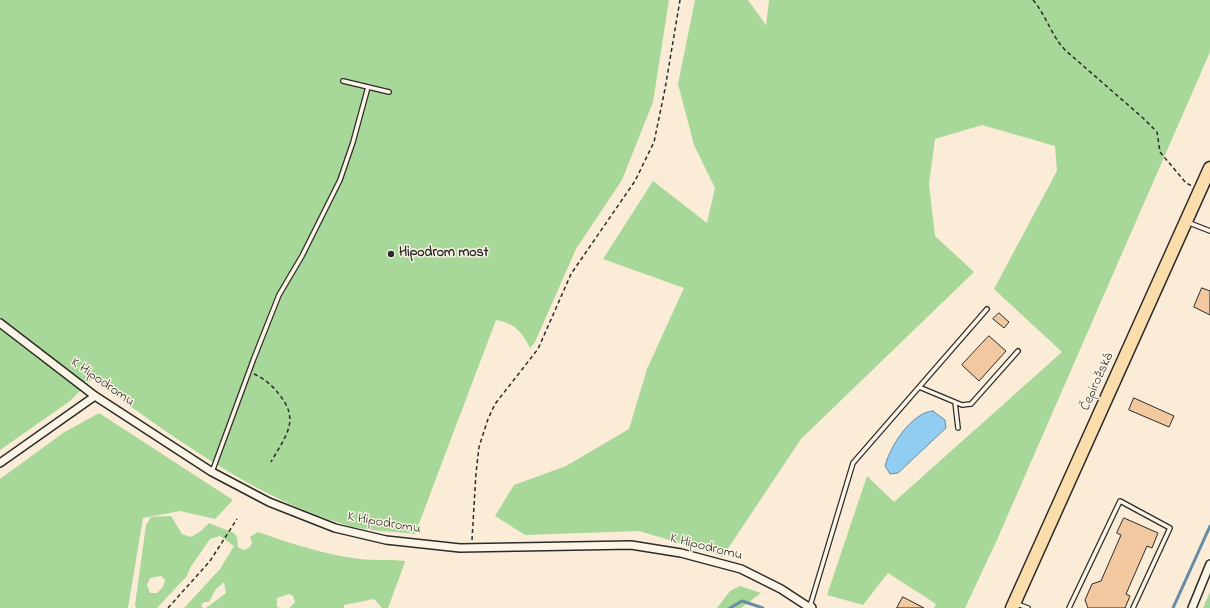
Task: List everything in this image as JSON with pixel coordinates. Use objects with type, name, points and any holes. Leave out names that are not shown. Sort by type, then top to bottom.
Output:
[{"type":"main road","name":"Čepirožská","points":[[1013,605],[1210,168]]},
{"type":"street","name":"K Hipodromu","points":[[0,323],[95,396],[212,472],[268,502],[336,528],[386,540],[413,544],[472,548],[631,545],[681,553],[741,569],[781,589],[810,608]]},
{"type":"street","points":[[0,463],[95,396]]},
{"type":"street","points":[[1192,608],[1210,564]]},
{"type":"lane","points":[[344,81],[389,92]]},
{"type":"lane","points":[[212,472],[248,372],[279,295],[302,256],[340,180],[353,142],[368,87]]},
{"type":"lane","points":[[1186,222],[1210,232]]},
{"type":"lane","points":[[810,608],[853,463],[987,308]]},
{"type":"lane","points":[[919,387],[962,405],[971,404],[1018,351]]},
{"type":"lane","points":[[955,402],[958,428]]},
{"type":"lane","points":[[1069,608],[1120,501],[1170,528],[1133,608]]},
{"type":"lane","points":[[1013,605],[1028,608]]},
{"type":"path","points":[[472,548],[479,447],[488,419],[495,404],[538,349],[571,274],[635,181],[654,142],[664,96],[680,0]]},
{"type":"path","points":[[1033,0],[1058,43],[1144,118],[1157,132],[1160,152],[1170,161],[1186,183],[1200,190]]},
{"type":"path","points":[[248,372],[260,377],[276,390],[283,398],[291,415],[288,432],[272,462]]},
{"type":"path","points":[[168,608],[210,561],[237,519]]},
{"type":"green space","name":"Hipodrom most","points":[[0,0],[669,0],[653,102],[622,180],[576,249],[535,342],[530,348],[524,337],[517,329],[508,323],[496,320],[415,534],[371,530],[346,525],[311,513],[278,498],[213,462],[152,422],[92,379],[70,401],[0,450]]},
{"type":"green space","points":[[695,0],[748,0],[766,25],[769,0],[1210,0],[1210,52],[996,542],[965,608],[934,608],[936,604],[888,573],[863,605],[827,595],[867,476],[894,502],[1062,352],[994,289],[1057,171],[1055,146],[982,125],[935,139],[929,184],[935,236],[974,272],[801,439],[723,556],[639,531],[525,535],[495,516],[514,485],[566,466],[629,429],[647,369],[684,288],[603,259],[653,181],[707,223],[715,188],[694,145],[678,84]]},
{"type":"green space","points":[[99,413],[233,500],[215,519],[180,511],[143,518],[128,608],[0,608],[0,479],[63,433]]},
{"type":"green space","points":[[171,516],[182,534],[191,537],[201,531],[209,523],[234,533],[237,537],[238,547],[243,550],[249,548],[252,543],[250,537],[258,532],[305,547],[341,556],[372,560],[399,560],[405,562],[388,608],[382,608],[374,599],[344,605],[344,608],[289,608],[295,602],[293,596],[289,594],[277,598],[277,607],[280,608],[206,608],[226,593],[224,582],[216,589],[209,602],[204,602],[201,605],[203,608],[184,608],[220,569],[234,546],[220,536],[210,539],[190,568],[187,576],[157,608],[136,608],[135,605],[146,525],[151,517]],"holes":[[[161,576],[165,580],[163,587],[157,593],[150,593],[147,585],[150,578]]]},
{"type":"green space","points":[[740,586],[761,593],[741,608],[717,608],[730,591]]},
{"type":"green space","points":[[1210,592],[1210,608],[1203,608]]},
{"type":"water","points":[[933,411],[945,420],[946,428],[898,473],[890,474],[885,466],[892,449],[903,431],[917,417]]},
{"type":"building","points":[[1202,288],[1210,291],[1210,315],[1194,307]]},
{"type":"building","points":[[999,313],[1009,322],[1004,328],[993,319]]},
{"type":"building","points":[[989,336],[1006,351],[979,381],[962,365]]},
{"type":"building","points":[[1134,398],[1174,416],[1169,427],[1129,410]]},
{"type":"building","points":[[1124,518],[1158,533],[1152,548],[1147,546],[1126,594],[1130,596],[1125,608],[1088,608],[1085,600],[1092,584],[1101,581],[1121,535],[1117,533]]},
{"type":"building","points":[[903,597],[924,608],[897,608]]},
{"type":"waterway","points":[[1173,608],[1210,526]]},
{"type":"waterway","points":[[730,608],[742,601],[763,608]]},
{"type":"place","name":"Hipodrom most","points":[[391,254]]}]
